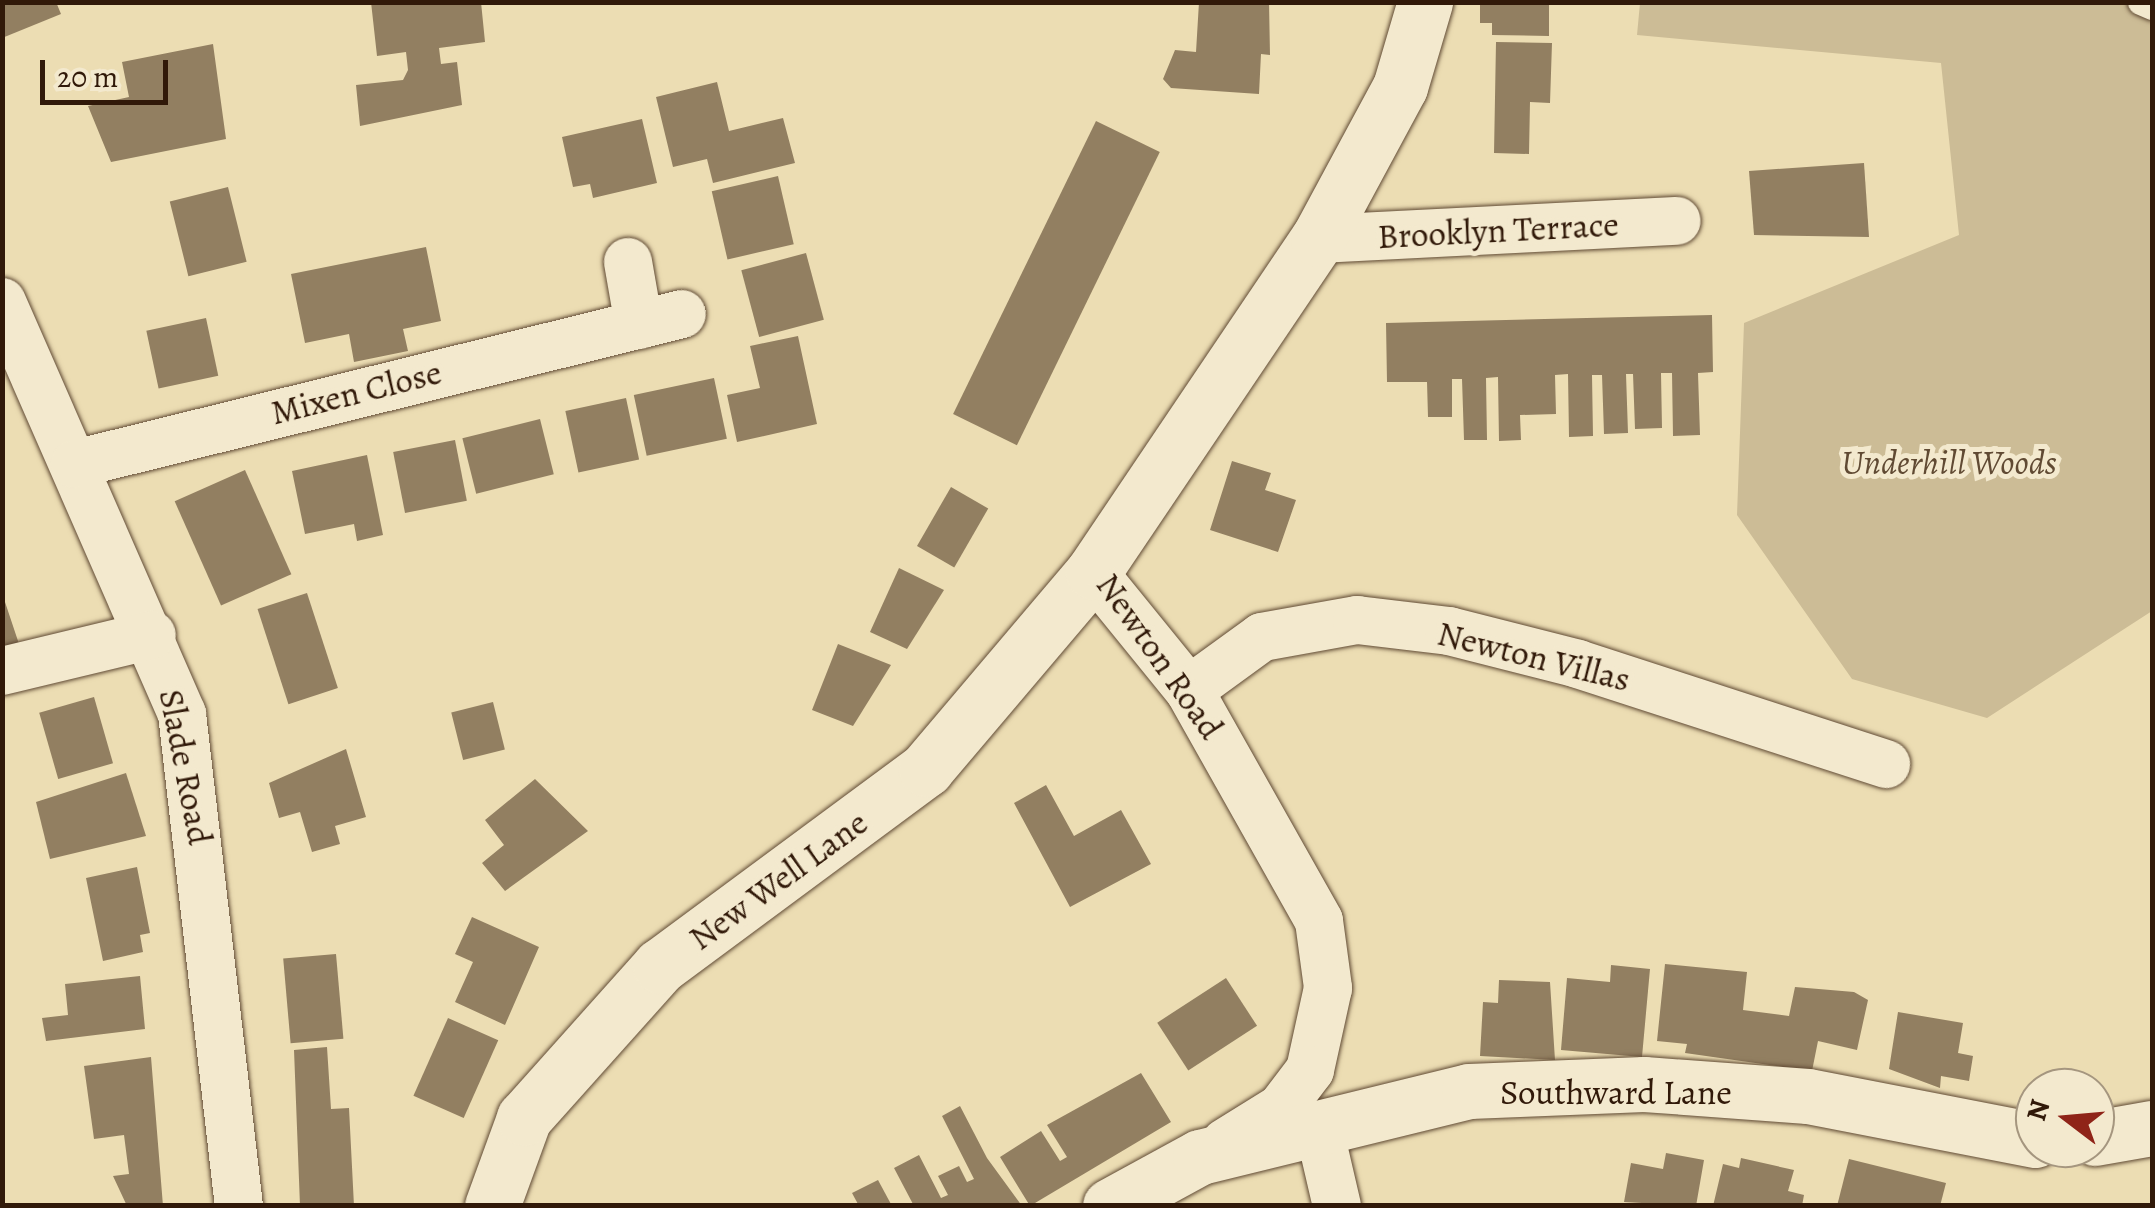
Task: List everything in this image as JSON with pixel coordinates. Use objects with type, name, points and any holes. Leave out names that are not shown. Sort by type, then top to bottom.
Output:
[{"type":"street","name":"Newton Road","points":[[1110,1206],[1200,1158],[1280,1108],[1310,1070],[1328,988],[1319,921],[1189,690],[1093,572],[1318,239],[1400,86],[1425,2]]},
{"type":"street","name":"Brooklyn Terrace","points":[[1318,239],[1678,220]]},
{"type":"street","name":"Mixen Close","points":[[75,464],[660,319],[628,262]]},
{"type":"street","name":"Slade Road","points":[[2,302],[152,635],[196,789],[240,1206]]},
{"type":"street","name":"New Well Lane","points":[[492,1206],[524,1118],[660,966],[926,769],[1093,572]]},
{"type":"street","name":"Newton Villas","points":[[1189,690],[1262,637],[1358,620],[1449,631],[1578,664],[1886,764]]},
{"type":"street","points":[[2,671],[152,635]]},
{"type":"street","name":"Southward Lane","points":[[1200,1158],[1320,1132],[1469,1091],[1644,1084],[1808,1096],[2015,1136]]},
{"type":"street","points":[[2115,1134],[2152,1128]]},
{"type":"street","points":[[1320,1132],[1337,1206]]},
{"type":"lane","points":[[2140,2],[2152,7]]},
{"type":"green space","name":"Underhill Woods","points":[[1640,3],[2152,3],[2152,611],[1987,718],[1852,679],[1737,515],[1744,323],[1959,235],[1941,63],[1637,35]]},
{"type":"building","points":[[2,2],[56,2],[61,14],[2,38]]},
{"type":"building","points":[[371,2],[481,2],[485,42],[439,48],[441,64],[457,62],[462,105],[360,126],[356,85],[403,80],[408,70],[406,52],[377,56]]},
{"type":"building","points":[[1199,2],[1269,2],[1270,55],[1261,54],[1259,94],[1171,88],[1163,79],[1175,50],[1196,52]]},
{"type":"building","points":[[1480,2],[1549,2],[1549,36],[1492,35],[1492,23],[1480,23]]},
{"type":"building","points":[[1496,42],[1552,43],[1550,103],[1530,102],[1529,154],[1494,153]]},
{"type":"building","points":[[213,44],[226,139],[111,162],[88,106],[129,97],[122,62]]},
{"type":"building","points":[[717,82],[729,131],[783,118],[795,163],[713,183],[707,159],[673,167],[656,97]]},
{"type":"building","points":[[642,119],[657,183],[593,198],[590,184],[573,187],[562,137]]},
{"type":"building","points":[[1096,121],[1160,152],[1017,445],[953,414]]},
{"type":"building","points":[[1864,163],[1869,237],[1754,235],[1749,171]]},
{"type":"building","points":[[778,176],[794,244],[727,260],[712,191]]},
{"type":"building","points":[[228,187],[247,262],[188,276],[170,202]]},
{"type":"building","points":[[426,247],[441,321],[403,329],[408,351],[354,362],[349,334],[305,343],[291,274]]},
{"type":"building","points":[[806,253],[824,320],[759,337],[741,270]]},
{"type":"building","points":[[1712,315],[1713,372],[1698,373],[1700,435],[1673,436],[1672,373],[1661,373],[1662,428],[1635,429],[1633,374],[1626,374],[1628,433],[1604,434],[1602,375],[1592,375],[1593,436],[1569,437],[1568,374],[1555,375],[1556,414],[1520,415],[1521,440],[1499,441],[1498,377],[1486,378],[1487,440],[1464,440],[1462,379],[1452,379],[1452,417],[1428,417],[1427,382],[1387,382],[1386,323]]},
{"type":"building","points":[[206,318],[218,376],[159,388],[146,331]]},
{"type":"building","points":[[798,336],[817,424],[737,442],[727,395],[760,388],[750,346]]},
{"type":"building","points":[[714,378],[727,439],[647,456],[634,395]]},
{"type":"building","points":[[626,398],[639,460],[578,473],[565,411]]},
{"type":"building","points":[[540,419],[554,474],[476,494],[462,438]]},
{"type":"building","points":[[455,440],[467,501],[405,513],[393,452]]},
{"type":"building","points":[[367,455],[383,535],[357,541],[354,524],[305,534],[292,471]]},
{"type":"building","points":[[1232,461],[1271,473],[1265,490],[1296,500],[1278,552],[1210,530]]},
{"type":"building","points":[[245,470],[291,574],[221,605],[175,501]]},
{"type":"building","points":[[951,487],[988,508],[954,567],[917,546]]},
{"type":"building","points":[[899,568],[944,590],[907,649],[870,632]]},
{"type":"building","points":[[2,593],[21,650],[2,656]]},
{"type":"building","points":[[307,593],[338,688],[288,704],[258,609]]},
{"type":"building","points":[[838,644],[891,665],[853,726],[812,710]]},
{"type":"building","points":[[94,697],[113,763],[58,779],[39,713]]},
{"type":"building","points":[[493,702],[505,750],[463,760],[451,712]]},
{"type":"building","points":[[346,749],[366,817],[335,826],[340,844],[312,852],[300,812],[279,818],[269,783]]},
{"type":"building","points":[[126,773],[146,836],[50,859],[36,802]]},
{"type":"building","points":[[535,779],[588,831],[505,891],[482,863],[504,845],[485,820]]},
{"type":"building","points":[[1046,785],[1074,836],[1121,810],[1151,864],[1070,907],[1014,803]]},
{"type":"building","points":[[137,867],[150,933],[140,935],[143,952],[103,961],[86,878]]},
{"type":"building","points":[[472,917],[539,947],[505,1025],[455,1002],[473,962],[455,954]]},
{"type":"building","points":[[336,954],[343,1039],[291,1043],[283,959]]},
{"type":"building","points":[[1665,964],[1747,972],[1743,1010],[1789,1016],[1795,987],[1854,992],[1868,1000],[1857,1050],[1818,1041],[1812,1071],[1685,1053],[1687,1044],[1657,1041]]},
{"type":"building","points":[[1611,965],[1650,969],[1642,1057],[1561,1050],[1567,978],[1610,982]]},
{"type":"building","points":[[140,976],[145,1029],[46,1041],[42,1018],[68,1015],[65,984]]},
{"type":"building","points":[[1226,978],[1257,1026],[1188,1070],[1157,1023]]},
{"type":"building","points":[[1499,980],[1550,982],[1555,1060],[1480,1056],[1483,1002],[1498,1003]]},
{"type":"building","points":[[1898,1012],[1963,1023],[1958,1053],[1973,1056],[1969,1081],[1941,1076],[1940,1088],[1889,1069]]},
{"type":"building","points":[[448,1018],[498,1040],[464,1118],[413,1096]]},
{"type":"building","points":[[327,1047],[331,1109],[349,1108],[354,1206],[300,1206],[294,1050]]},
{"type":"building","points":[[151,1057],[163,1206],[127,1206],[113,1176],[129,1174],[124,1135],[94,1139],[84,1066]]},
{"type":"building","points":[[1141,1073],[1171,1122],[1030,1206],[1000,1157],[1041,1131],[1060,1161],[1067,1157],[1047,1125]]},
{"type":"building","points":[[960,1106],[987,1158],[1022,1206],[914,1206],[894,1168],[919,1155],[941,1198],[948,1195],[938,1176],[959,1166],[967,1182],[974,1179],[942,1116]]},
{"type":"building","points":[[1666,1153],[1704,1160],[1696,1206],[1624,1202],[1631,1163],[1663,1169]]},
{"type":"building","points":[[1741,1158],[1794,1170],[1788,1191],[1804,1195],[1802,1206],[1713,1206],[1723,1164],[1739,1168]]},
{"type":"building","points":[[1849,1159],[1946,1183],[1940,1206],[1837,1206]]},
{"type":"building","points":[[878,1180],[892,1206],[859,1206],[852,1193]]}]
